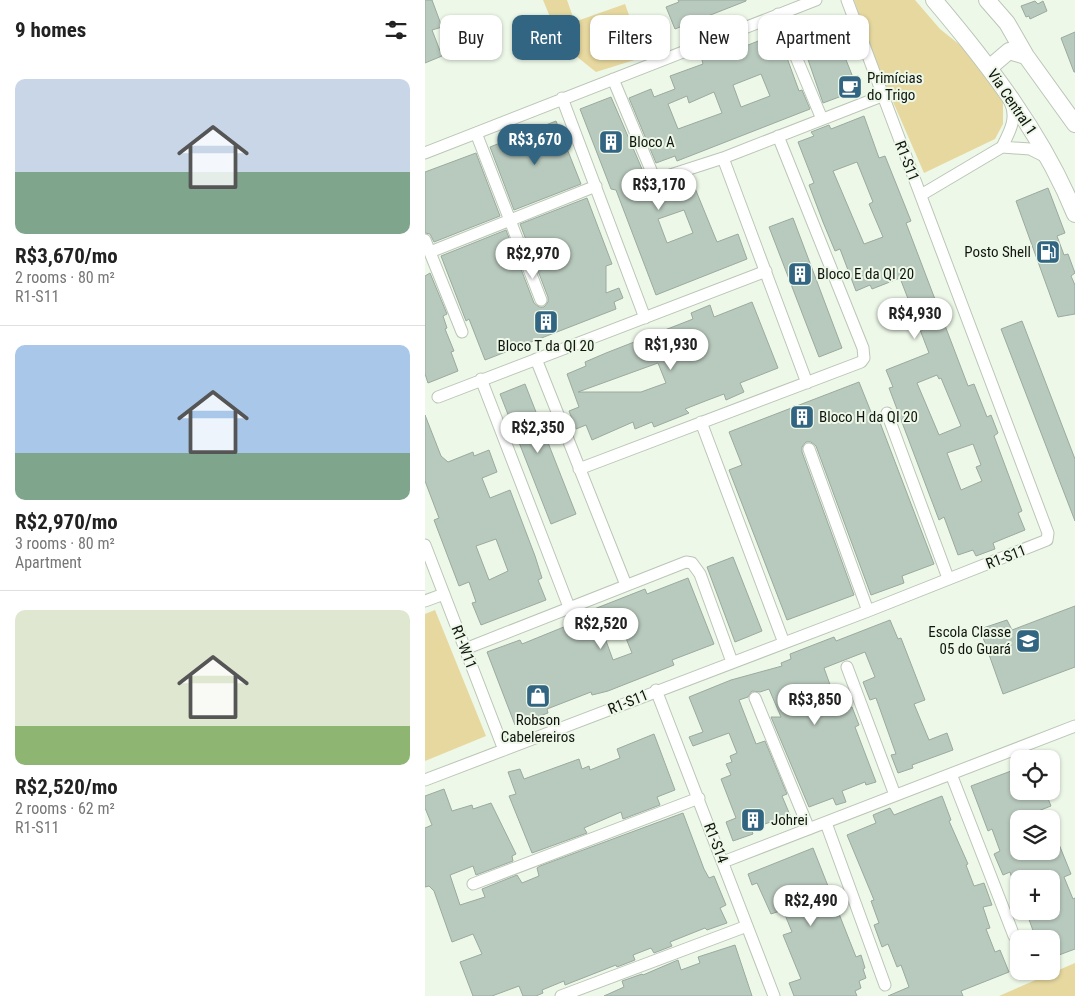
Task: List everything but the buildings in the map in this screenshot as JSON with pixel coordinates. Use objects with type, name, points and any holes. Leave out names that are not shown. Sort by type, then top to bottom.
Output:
[{"type":"main road","name":"Via Central 1","points":[[934,0],[989,68],[1049,159],[1075,214]]},
{"type":"main road","points":[[987,0],[1007,23],[1026,56],[1075,124]]},
{"type":"main road","points":[[989,68],[1009,51],[1026,56]]},
{"type":"street","points":[[425,153],[816,0]]},
{"type":"street","name":"R1-S11","points":[[425,780],[656,690],[868,611],[1047,540],[1049,533],[847,0]]},
{"type":"street","points":[[779,14],[822,119]]},
{"type":"street","points":[[613,79],[653,175],[665,178],[723,158],[882,96]]},
{"type":"street","points":[[1002,147],[1013,120],[1013,107],[1003,90]]},
{"type":"street","points":[[562,98],[645,318]]},
{"type":"street","points":[[476,133],[541,300]]},
{"type":"street","points":[[579,469],[861,362],[864,353],[779,136]]},
{"type":"street","points":[[921,195],[1002,147],[1030,149],[1040,152],[1049,159]]},
{"type":"street","points":[[723,158],[807,383]]},
{"type":"street","points":[[430,252],[596,186]]},
{"type":"street","points":[[425,240],[462,332]]},
{"type":"street","points":[[438,397],[766,271]]},
{"type":"street","points":[[536,359],[626,585]]},
{"type":"street","points":[[481,379],[569,607]]},
{"type":"street","points":[[887,413],[949,578]]},
{"type":"street","points":[[701,422],[784,643]]},
{"type":"street","points":[[809,449],[868,611]]},
{"type":"street","name":"R1-W11","points":[[425,545],[504,750]]},
{"type":"street","points":[[465,649],[679,564],[692,563],[700,574],[732,662]]},
{"type":"street","points":[[425,601],[444,594]]},
{"type":"street","points":[[847,668],[895,795]]},
{"type":"street","name":"R1-S14","points":[[656,690],[774,996]]},
{"type":"street","points":[[755,698],[809,828]]},
{"type":"street","points":[[723,862],[1075,726]]},
{"type":"street","points":[[951,774],[1012,930]]},
{"type":"street","points":[[473,884],[699,798]]},
{"type":"street","points":[[826,823],[885,985]]},
{"type":"street","points":[[561,996],[747,926]]},
{"type":"shaded area","points":[[543,0],[567,0],[572,15],[549,15]]},
{"type":"shaded area","points":[[854,0],[915,0],[940,29],[970,53],[1003,100],[1003,124],[995,139],[924,173],[874,58],[869,44],[869,15],[859,15]]},
{"type":"shaded area","points":[[625,4],[629,15],[594,15]]},
{"type":"shaded area","points":[[590,16],[590,60],[634,60],[596,72],[580,59],[580,20]]},
{"type":"shaded area","points":[[435,610],[486,736],[425,761],[425,614]]},
{"type":"shaded area","points":[[1075,963],[1075,996],[999,996],[1036,980],[1060,980],[1060,970]]},
{"type":"place","name":"Primícias do Trigo","points":[[850,87]]},
{"type":"place","name":"Bloco A","points":[[611,142]]},
{"type":"place","name":"Posto Shell","points":[[1048,252]]},
{"type":"place","name":"Bloco E da QI 20","points":[[800,274]]},
{"type":"place","name":"Bloco T da QI 20","points":[[546,322]]},
{"type":"place","name":"Bloco H da QI 20","points":[[802,417]]},
{"type":"place","name":"Escola Classe 05 do Guará","points":[[1028,641]]},
{"type":"place","name":"Robson Cabelereiros","points":[[538,696]]},
{"type":"place","name":"Johrei","points":[[753,820]]}]
